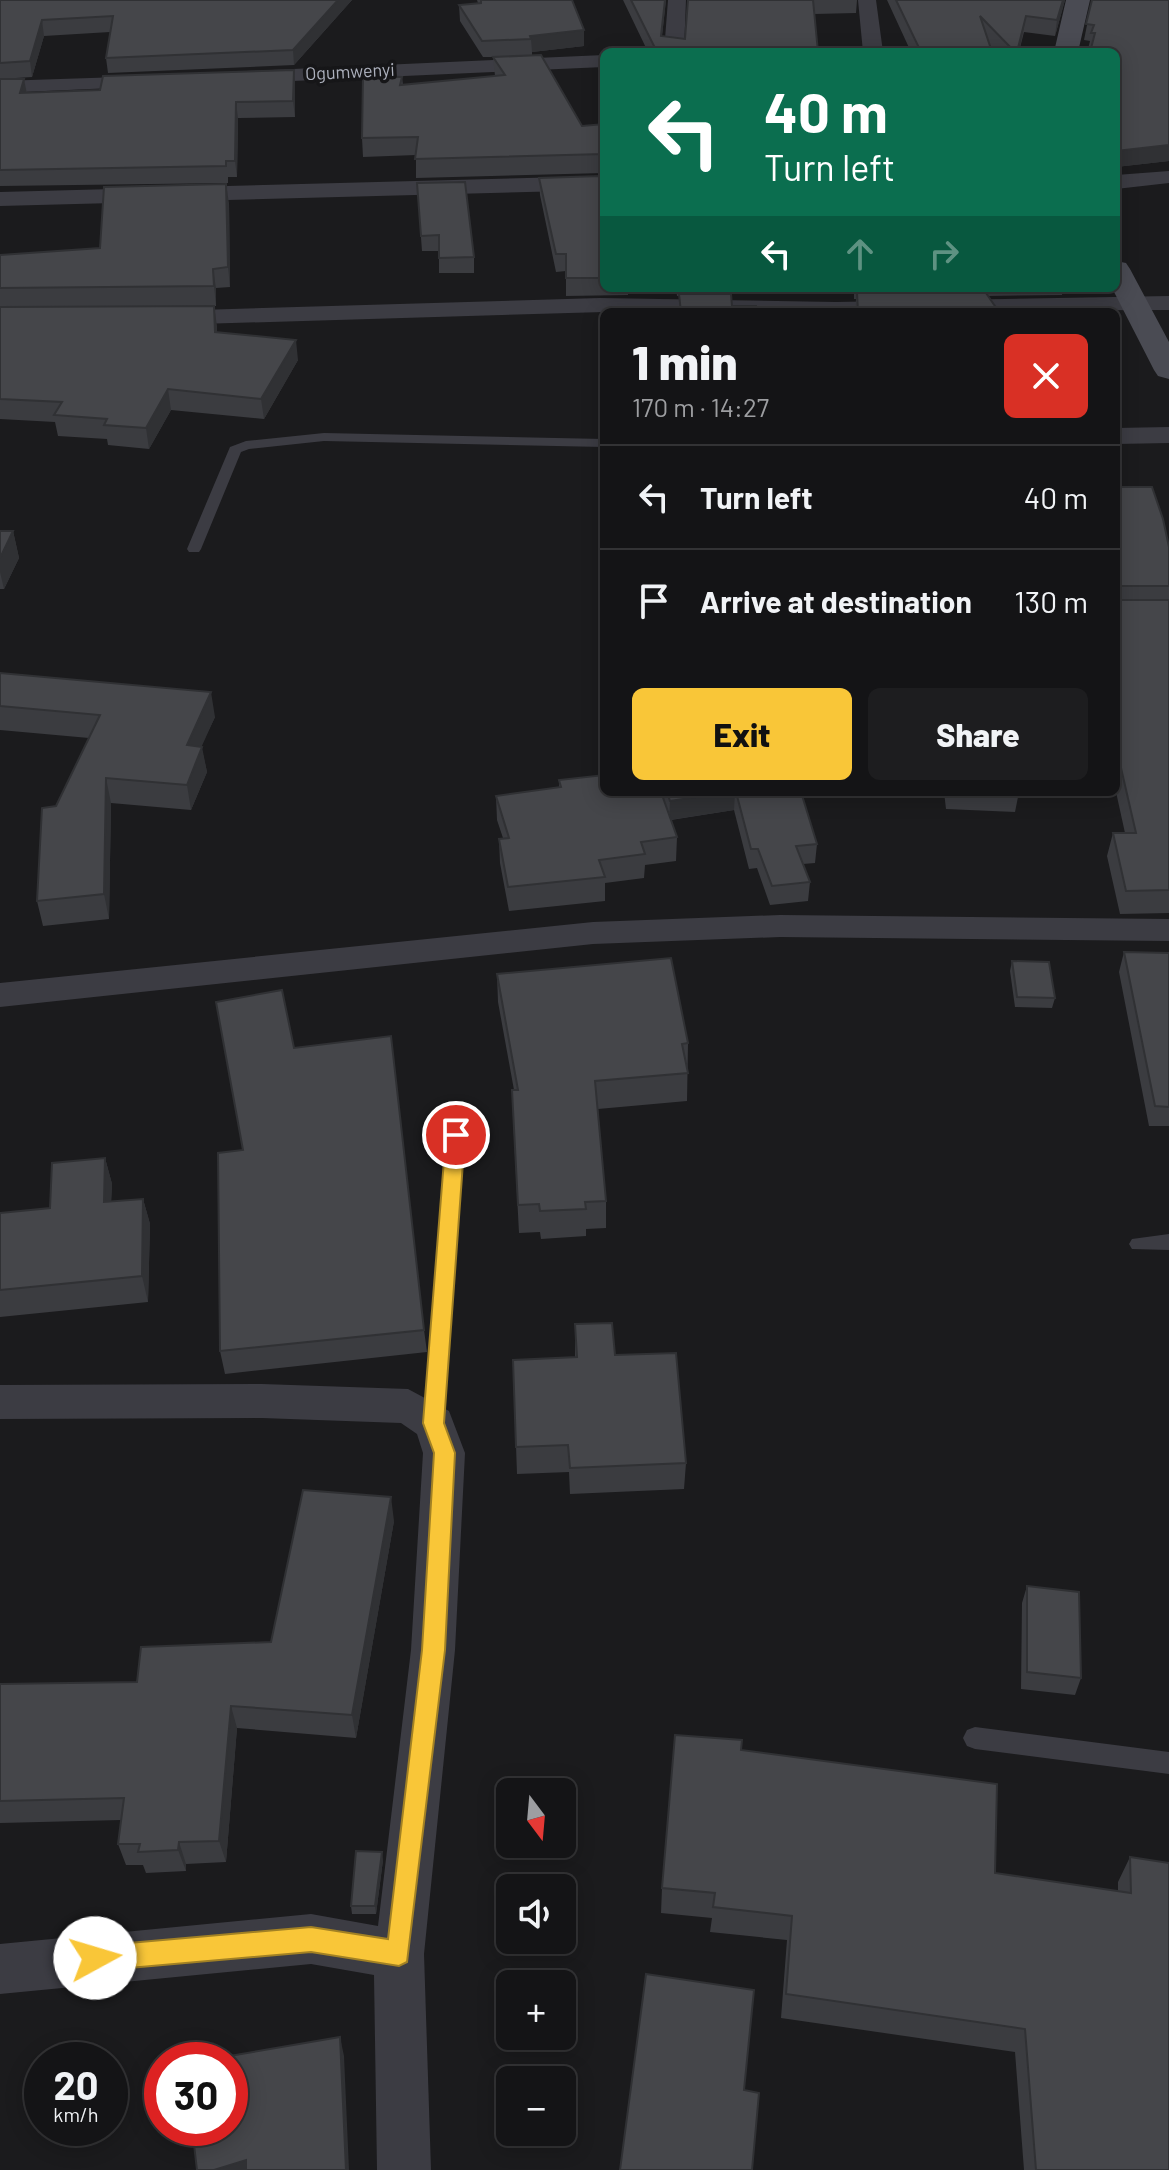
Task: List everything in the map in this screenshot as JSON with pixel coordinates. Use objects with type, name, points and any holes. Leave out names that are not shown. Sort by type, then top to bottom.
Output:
[{"type":"street","points":[[674,48],[677,0]]},
{"type":"street","points":[[867,0],[873,48]]},
{"type":"street","points":[[1067,48],[1078,0]]},
{"type":"street","name":"Ogumwenyi","points":[[233,77],[600,61]]},
{"type":"street","points":[[0,87],[171,81]]},
{"type":"street","points":[[1120,182],[1169,177]]},
{"type":"street","points":[[0,199],[600,183]]},
{"type":"street","points":[[1120,275],[1151,323],[1169,370]]},
{"type":"street","points":[[1151,323],[1169,303]]},
{"type":"street","points":[[137,318],[600,305],[777,308]]},
{"type":"street","points":[[1120,322],[1151,323]]},
{"type":"street","points":[[1120,436],[1169,435]]},
{"type":"street","points":[[0,995],[593,933],[780,926],[1169,930]]},
{"type":"street","points":[[0,1402],[262,1401],[408,1406],[434,1423],[444,1453],[434,1635],[399,1954],[404,2170]]},
{"type":"street","points":[[0,1969],[311,1939],[399,1954]]},
{"type":"lane","points":[[194,549],[235,450],[246,445],[324,437],[600,443]]},
{"type":"lane","points":[[434,1423],[456,1135]]},
{"type":"lane","points":[[1139,1244],[1169,1242]]},
{"type":"lane","points":[[975,1738],[1169,1763]]},
{"type":"building","points":[[0,0],[338,0],[293,50],[106,58],[113,16],[42,20],[30,61],[0,63]]},
{"type":"building","points":[[481,0],[572,0],[584,30],[530,36],[531,39],[482,41],[459,5],[481,3]]},
{"type":"building","points":[[631,0],[665,0],[661,36],[685,39],[688,0],[813,0],[818,48],[655,48]]},
{"type":"building","points":[[896,0],[1063,0],[1057,20],[1026,16],[1018,48],[1011,48],[980,16],[991,48],[919,48]]},
{"type":"building","points":[[1092,0],[1169,0],[1169,145],[1120,151],[1120,48],[1091,48],[1094,25],[1086,24]]},
{"type":"building","points":[[541,55],[582,126],[600,124],[600,154],[415,159],[418,137],[362,138],[363,76],[402,77],[400,85],[505,75],[493,57]]},
{"type":"building","points":[[294,70],[293,101],[236,102],[235,161],[226,161],[226,166],[0,170],[0,79],[24,79],[20,93],[100,90],[103,76]]},
{"type":"building","points":[[600,176],[600,278],[566,278],[566,254],[556,254],[539,178]]},
{"type":"building","points":[[465,182],[474,257],[439,258],[439,235],[421,236],[417,183]]},
{"type":"building","points":[[226,184],[228,267],[213,269],[214,286],[0,288],[0,255],[100,248],[104,187]]},
{"type":"building","points":[[857,293],[986,293],[996,308],[858,308]]},
{"type":"building","points":[[679,294],[731,294],[732,306],[756,308],[681,308]]},
{"type":"building","points":[[214,306],[215,332],[296,340],[261,399],[168,389],[146,428],[104,425],[107,419],[54,415],[62,402],[0,399],[0,307]]},
{"type":"building","points":[[1120,487],[1152,487],[1169,547],[1169,586],[1121,586],[1120,590]]},
{"type":"building","points":[[0,531],[13,531],[0,558]]},
{"type":"building","points":[[1120,599],[1169,600],[1169,890],[1126,891],[1113,833],[1136,833],[1121,768]]},
{"type":"building","points":[[0,673],[211,692],[187,745],[202,747],[187,785],[106,778],[104,894],[37,901],[42,808],[56,806],[100,715],[0,706]]},
{"type":"building","points":[[600,775],[600,796],[662,796],[677,837],[641,842],[645,854],[599,860],[605,877],[508,887],[499,839],[509,838],[496,796],[561,787],[559,780]]},
{"type":"building","points":[[668,796],[703,796],[670,801]]},
{"type":"building","points":[[737,796],[802,796],[817,844],[796,846],[810,882],[772,886],[758,849],[751,849]]},
{"type":"building","points":[[1124,952],[1169,953],[1169,1107],[1155,1106]]},
{"type":"building","points":[[671,958],[688,1043],[682,1044],[688,1073],[595,1081],[606,1201],[585,1202],[586,1209],[540,1211],[539,1204],[518,1205],[512,1090],[518,1090],[497,974]]},
{"type":"building","points":[[1012,961],[1049,962],[1055,998],[1017,997]]},
{"type":"building","points":[[282,990],[294,1048],[391,1036],[424,1330],[220,1351],[218,1153],[243,1150],[216,1002]]},
{"type":"building","points":[[105,1158],[104,1202],[143,1199],[142,1276],[0,1290],[0,1213],[50,1208],[52,1163]]},
{"type":"building","points":[[612,1323],[615,1355],[676,1353],[686,1463],[570,1468],[568,1445],[516,1447],[513,1360],[577,1357],[575,1324]]},
{"type":"building","points":[[303,1490],[391,1497],[352,1715],[231,1706],[219,1841],[179,1842],[178,1850],[138,1852],[140,1844],[118,1844],[124,1798],[0,1801],[0,1684],[137,1682],[141,1647],[271,1642]]},
{"type":"building","points":[[1027,1586],[1079,1592],[1081,1678],[1027,1672]]},
{"type":"building","points":[[675,1735],[742,1740],[741,1750],[997,1784],[995,1873],[1131,1893],[1130,1857],[1169,1863],[1169,2170],[1036,2170],[1025,2029],[786,1994],[792,1916],[713,1907],[715,1893],[662,1888]]},
{"type":"building","points":[[356,1851],[382,1852],[375,1906],[351,1906]]},
{"type":"building","points":[[646,1974],[754,1990],[744,2090],[759,2093],[752,2170],[620,2170]]},
{"type":"building","points":[[340,2037],[346,2170],[246,2170],[246,2160],[214,2170],[197,2170],[194,2146],[248,2146],[248,2053]]},
{"type":"route","points":[[95,1958],[311,1939],[399,1954],[433,1650],[444,1453],[434,1423],[456,1135]]}]
